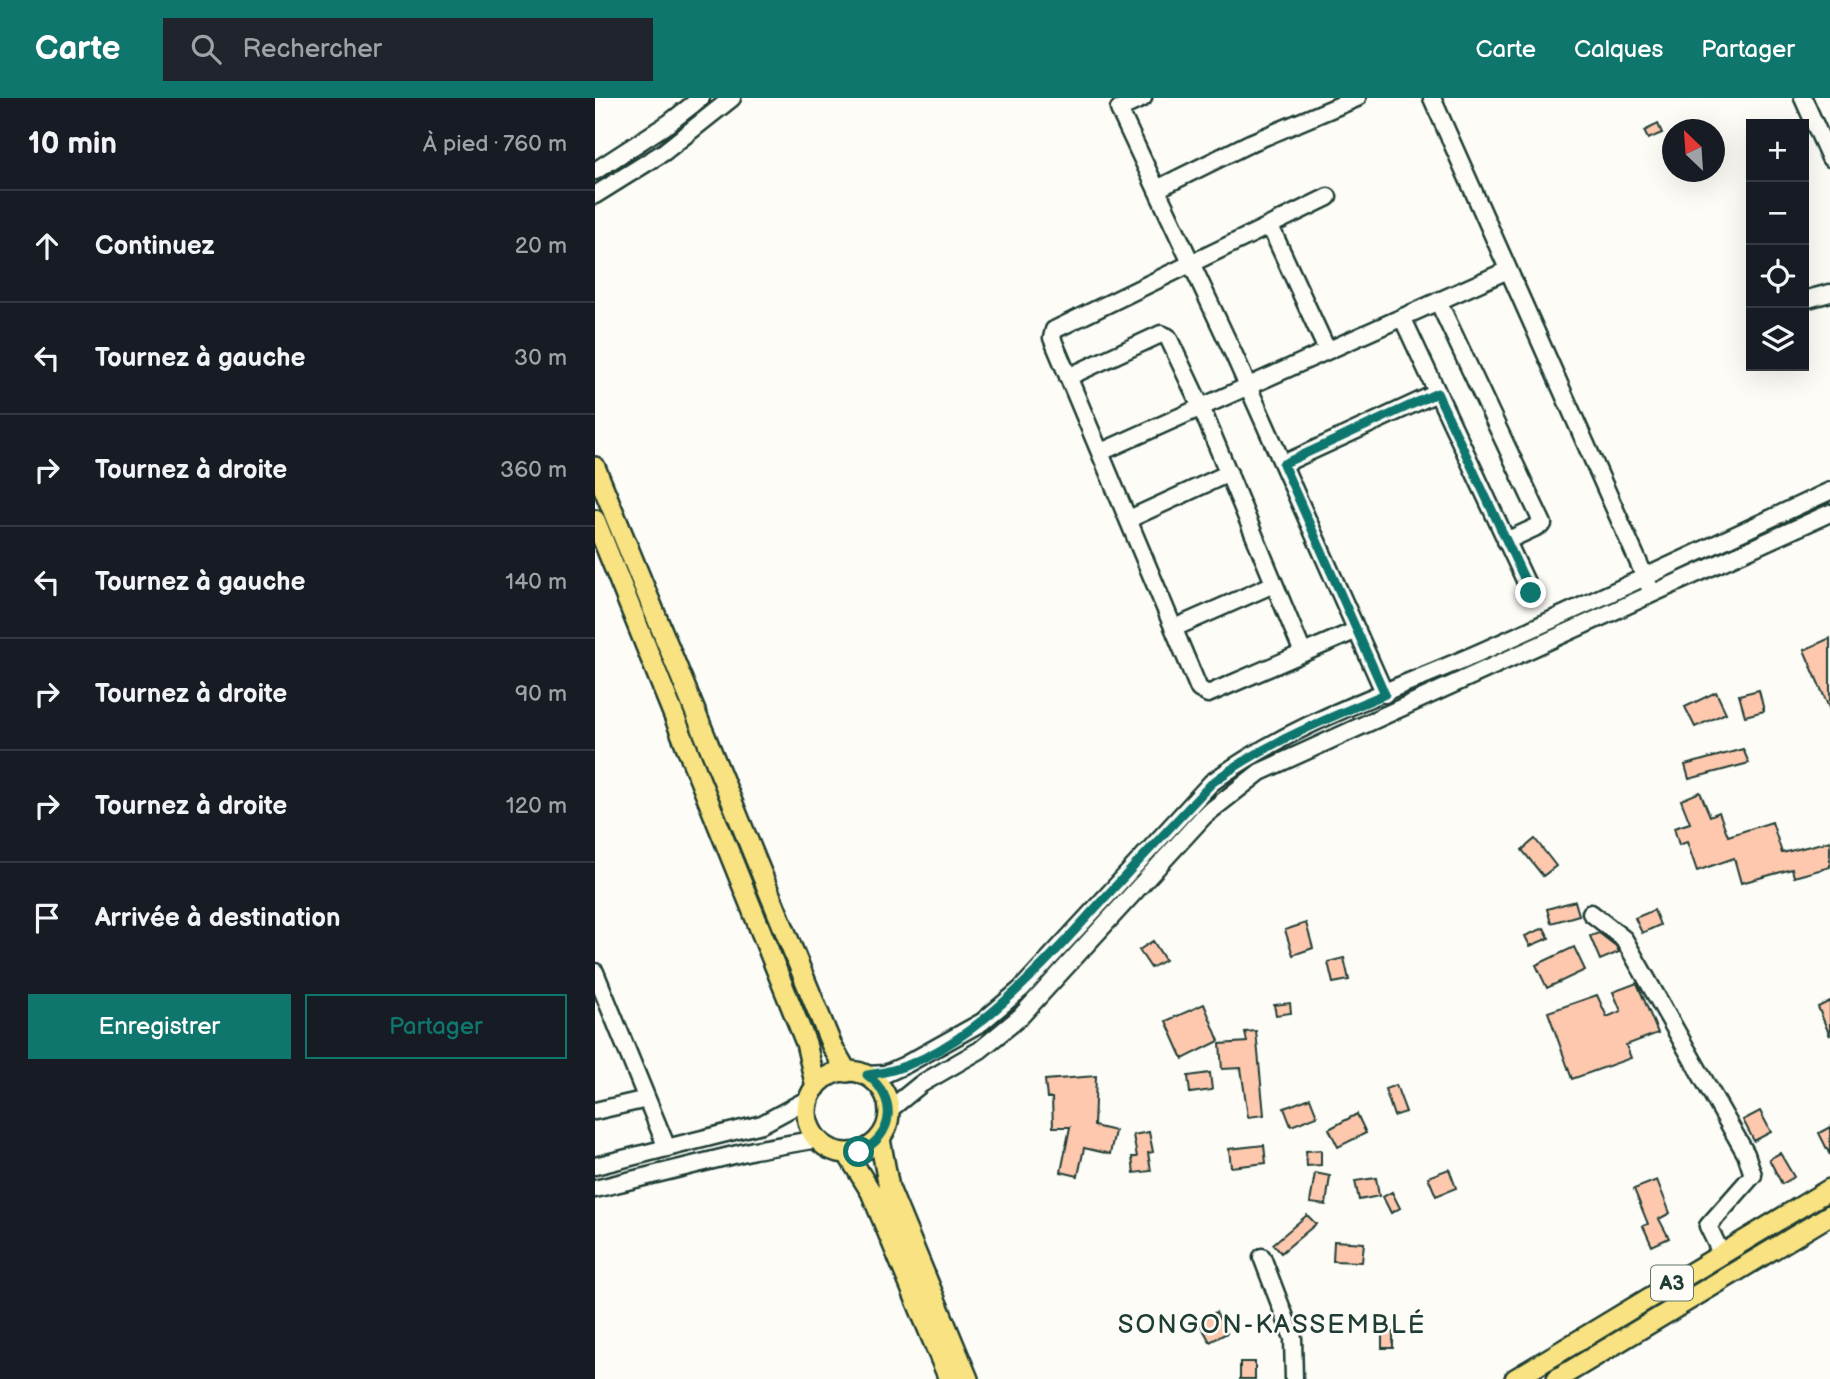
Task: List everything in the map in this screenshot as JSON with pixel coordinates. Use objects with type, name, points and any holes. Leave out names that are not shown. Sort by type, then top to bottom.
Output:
[{"type":"main road","points":[[595,467],[832,1046],[847,1072]]},
{"type":"main road","points":[[595,520],[802,1033],[813,1093],[809,1124],[818,1139],[834,1151],[859,1152],[880,1139],[890,1110],[879,1084],[867,1075],[847,1072],[826,1077],[813,1093]]},
{"type":"main road","points":[[880,1139],[889,1188],[968,1379]]},
{"type":"main road","points":[[847,1153],[871,1192],[949,1379]]},
{"type":"main road","name":"A3","points":[[1515,1379],[1830,1189]]},
{"type":"main road","name":"A3","points":[[1557,1379],[1830,1215]]},
{"type":"street","points":[[595,171],[669,124],[701,98]]},
{"type":"street","points":[[595,195],[664,152],[732,98]]},
{"type":"street","points":[[1143,98],[1119,109],[1248,386],[1385,694]]},
{"type":"street","points":[[1157,189],[1250,143],[1357,98]]},
{"type":"street","points":[[1432,98],[1653,595]]},
{"type":"street","points":[[1803,98],[1830,158]]},
{"type":"street","points":[[1328,197],[1054,330],[1052,338],[1199,689],[1208,694],[1357,630]]},
{"type":"street","points":[[1270,226],[1327,350]]},
{"type":"street","points":[[1101,452],[1508,270]]},
{"type":"street","points":[[1809,299],[1830,293]]},
{"type":"street","points":[[1438,301],[1543,524],[1506,541]]},
{"type":"street","points":[[1402,317],[1531,593]]},
{"type":"street","points":[[1068,377],[1161,334],[1168,337],[1201,407],[1303,653]]},
{"type":"street","points":[[1283,464],[1437,393]]},
{"type":"street","points":[[1129,519],[1229,473]]},
{"type":"street","points":[[867,1075],[885,1074],[937,1049],[992,1014],[1021,989],[1212,783],[1237,764],[1294,733],[1830,491]]},
{"type":"street","points":[[890,1110],[921,1084],[980,1050],[1020,1017],[1204,816],[1227,795],[1260,772],[1830,513]]},
{"type":"street","points":[[1174,628],[1274,584]]},
{"type":"street","points":[[1591,913],[1624,939],[1746,1154],[1753,1175],[1708,1226],[1721,1253]]},
{"type":"street","points":[[595,972],[667,1148]]},
{"type":"street","points":[[595,1166],[762,1124],[813,1093]]},
{"type":"street","points":[[595,1111],[647,1099]]},
{"type":"street","points":[[595,1189],[754,1150],[818,1139]]},
{"type":"street","points":[[1262,1257],[1293,1338],[1294,1379]]},
{"type":"building","points":[[1658,124],[1662,133],[1648,139],[1644,131]]},
{"type":"building","points":[[1830,638],[1830,710],[1804,650]]},
{"type":"building","points":[[1759,690],[1764,711],[1745,716],[1739,695]]},
{"type":"building","points":[[1716,692],[1726,713],[1695,727],[1685,707]]},
{"type":"building","points":[[1743,749],[1749,763],[1689,779],[1685,765]]},
{"type":"building","points":[[1700,792],[1710,816],[1719,812],[1728,836],[1772,822],[1782,853],[1830,841],[1830,867],[1794,877],[1792,869],[1741,883],[1734,858],[1697,871],[1687,842],[1679,845],[1674,828],[1690,823],[1681,800]]},
{"type":"building","points":[[1535,839],[1556,866],[1543,876],[1522,850]]},
{"type":"building","points":[[1575,901],[1579,915],[1551,923],[1547,909]]},
{"type":"building","points":[[1654,910],[1660,925],[1642,933],[1635,918]]},
{"type":"building","points":[[1306,923],[1313,948],[1293,955],[1285,930]]},
{"type":"building","points":[[1544,928],[1549,938],[1530,946],[1525,936]]},
{"type":"building","points":[[1599,933],[1616,946],[1619,952],[1600,960],[1590,936]]},
{"type":"building","points":[[1153,941],[1165,960],[1151,968],[1139,950]]},
{"type":"building","points":[[1574,947],[1585,970],[1547,988],[1536,965]]},
{"type":"building","points":[[1344,958],[1349,980],[1333,983],[1328,962]]},
{"type":"building","points":[[1637,983],[1658,1033],[1626,1045],[1631,1058],[1572,1079],[1548,1012],[1597,995],[1607,1017],[1621,1011],[1613,992]]},
{"type":"building","points":[[1830,1001],[1830,1036],[1818,1007]]},
{"type":"building","points":[[1290,1003],[1291,1013],[1276,1015],[1274,1005]]},
{"type":"building","points":[[1204,1004],[1219,1041],[1183,1059],[1166,1021]]},
{"type":"building","points":[[1256,1031],[1264,1115],[1248,1117],[1241,1068],[1222,1069],[1220,1044],[1247,1042],[1245,1032]]},
{"type":"building","points":[[1210,1073],[1212,1090],[1190,1093],[1188,1076]]},
{"type":"building","points":[[1096,1076],[1094,1126],[1115,1131],[1110,1154],[1084,1148],[1078,1176],[1061,1172],[1070,1127],[1053,1127],[1052,1098],[1047,1098],[1045,1080]]},
{"type":"building","points":[[1396,1085],[1406,1112],[1394,1116],[1385,1089]]},
{"type":"building","points":[[1310,1098],[1317,1116],[1291,1126],[1284,1108]]},
{"type":"building","points":[[1760,1111],[1771,1132],[1754,1141],[1743,1120]]},
{"type":"building","points":[[1357,1114],[1366,1133],[1338,1147],[1329,1129]]},
{"type":"building","points":[[1830,1127],[1830,1155],[1819,1133]]},
{"type":"building","points":[[1149,1132],[1153,1152],[1148,1153],[1151,1171],[1134,1173],[1132,1157],[1137,1157],[1133,1135]]},
{"type":"building","points":[[1264,1145],[1266,1163],[1231,1167],[1229,1149]]},
{"type":"building","points":[[1321,1150],[1321,1165],[1307,1166],[1306,1151]]},
{"type":"building","points":[[1780,1153],[1794,1177],[1782,1184],[1769,1159]]},
{"type":"building","points":[[1449,1169],[1456,1188],[1436,1196],[1428,1177]]},
{"type":"building","points":[[1315,1173],[1330,1176],[1326,1205],[1310,1203]]},
{"type":"building","points":[[1376,1178],[1379,1196],[1359,1200],[1355,1181]]},
{"type":"building","points":[[1657,1180],[1670,1213],[1659,1219],[1669,1238],[1652,1246],[1643,1226],[1648,1224],[1634,1189]]},
{"type":"building","points":[[1392,1192],[1400,1208],[1391,1213],[1383,1197]]},
{"type":"building","points":[[1307,1215],[1316,1224],[1281,1253],[1273,1244]]},
{"type":"building","points":[[1334,1241],[1364,1243],[1362,1262],[1333,1261]]},
{"type":"building","points":[[1216,1312],[1227,1333],[1210,1342],[1199,1322]]},
{"type":"building","points":[[1382,1332],[1393,1332],[1393,1348],[1382,1348]]},
{"type":"building","points":[[1240,1362],[1255,1362],[1255,1379],[1240,1379]]},
{"type":"district","name":"SONGON-KASSEMBLÉ","points":[[1272,1325]]},
{"type":"route","points":[[859,1152],[880,1139],[889,1120],[890,1110],[886,1096],[879,1084],[867,1075],[885,1074],[905,1065],[982,1022],[1021,989],[1173,823],[1212,783],[1237,764],[1294,733],[1385,694],[1283,464],[1437,393],[1531,593]]}]
